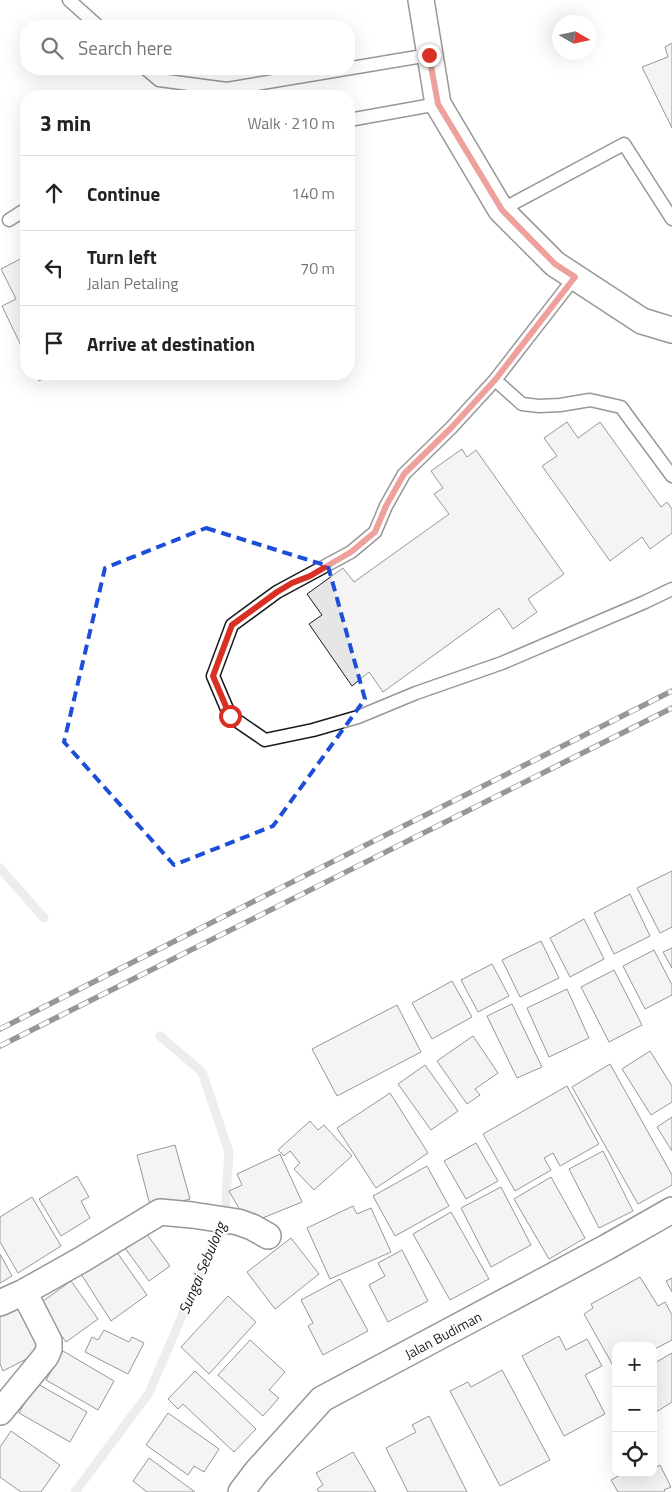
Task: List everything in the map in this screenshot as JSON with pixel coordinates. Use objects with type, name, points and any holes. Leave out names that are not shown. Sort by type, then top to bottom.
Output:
[{"type":"street","points":[[421,0],[438,104],[502,210],[555,264],[642,321],[672,330]]},
{"type":"street","name":"Jalan Budiman","points":[[241,1492],[257,1471],[322,1400],[607,1247],[672,1210]]},
{"type":"street","points":[[0,1302],[24,1292],[81,1260],[160,1212],[229,1221],[252,1227],[268,1236]]},
{"type":"street","points":[[0,1412],[46,1356],[49,1349],[49,1341],[24,1292]]},
{"type":"lane","points":[[69,0],[91,20]]},
{"type":"lane","points":[[355,67],[429,55]]},
{"type":"lane","points":[[153,75],[159,80],[227,89],[310,75]]},
{"type":"lane","points":[[355,119],[438,104]]},
{"type":"lane","points":[[502,210],[624,144],[672,218]]},
{"type":"lane","points":[[9,220],[20,213]]},
{"type":"lane","points":[[575,277],[495,380],[451,428],[404,474],[386,506],[375,532],[351,552],[310,576],[292,583],[277,592],[232,625],[213,676],[230,716],[265,740],[358,718],[416,693],[502,664],[672,589]]},
{"type":"lane","points":[[495,380],[522,404],[539,406],[560,405],[590,400],[621,407],[672,476]]},
{"type":"highlighted area","points":[[206,528],[328,566],[365,699],[273,826],[174,865],[64,742],[105,568]]},
{"type":"building","points":[[672,43],[672,128],[642,67],[668,57],[665,47]]},
{"type":"building","points":[[20,259],[20,344],[2,306],[16,299],[1,269]]},
{"type":"building","points":[[567,422],[578,438],[600,422],[661,507],[667,502],[672,509],[672,533],[650,549],[642,537],[610,561],[542,466],[557,456],[544,438]]},
{"type":"building","points":[[462,449],[467,457],[476,450],[564,574],[528,599],[537,612],[513,629],[499,608],[383,692],[369,672],[352,686],[309,624],[322,615],[307,594],[343,568],[354,582],[449,514],[434,494],[443,488],[431,471]]},
{"type":"building","points":[[672,871],[672,927],[660,933],[637,888]]},
{"type":"building","points":[[630,894],[650,936],[614,954],[594,913]]},
{"type":"building","points":[[584,919],[604,959],[570,977],[550,938]]},
{"type":"building","points":[[541,941],[559,978],[520,997],[502,960]]},
{"type":"building","points":[[672,948],[672,968],[663,952]]},
{"type":"building","points":[[654,950],[672,985],[672,995],[645,1009],[623,966]]},
{"type":"building","points":[[492,964],[509,996],[478,1012],[461,980]]},
{"type":"building","points":[[614,970],[642,1025],[609,1042],[581,987]]},
{"type":"building","points":[[452,981],[472,1017],[432,1039],[412,1003]]},
{"type":"building","points":[[567,989],[589,1038],[549,1057],[527,1008]]},
{"type":"building","points":[[512,1004],[542,1067],[517,1078],[487,1016]]},
{"type":"building","points":[[397,1005],[421,1052],[337,1096],[312,1049]]},
{"type":"building","points":[[473,1036],[498,1073],[475,1089],[480,1095],[467,1104],[437,1061]]},
{"type":"building","points":[[650,1051],[672,1086],[672,1102],[651,1115],[622,1069]]},
{"type":"building","points":[[610,1064],[672,1175],[672,1185],[638,1204],[572,1087]]},
{"type":"building","points":[[425,1065],[458,1111],[431,1130],[398,1084]]},
{"type":"building","points":[[567,1086],[599,1144],[560,1166],[553,1153],[544,1158],[551,1170],[515,1191],[483,1134]]},
{"type":"building","points":[[390,1093],[428,1153],[376,1188],[337,1128]]},
{"type":"building","points":[[672,1117],[672,1151],[657,1127]]},
{"type":"building","points":[[310,1121],[318,1130],[324,1125],[352,1156],[314,1190],[294,1169],[300,1163],[290,1151],[284,1156],[278,1150]]},
{"type":"building","points":[[476,1143],[498,1181],[466,1199],[444,1161]]},
{"type":"building","points":[[175,1145],[190,1199],[151,1209],[137,1155]]},
{"type":"building","points":[[603,1151],[633,1211],[599,1228],[569,1169]]},
{"type":"building","points":[[280,1154],[302,1202],[248,1224],[229,1191],[242,1185],[237,1174]]},
{"type":"building","points":[[427,1166],[449,1206],[395,1236],[373,1196]]},
{"type":"building","points":[[77,1176],[89,1197],[81,1201],[90,1218],[61,1236],[39,1199]]},
{"type":"building","points":[[551,1177],[585,1238],[549,1259],[514,1199]]},
{"type":"building","points":[[501,1187],[531,1245],[491,1267],[461,1208]]},
{"type":"building","points":[[32,1197],[61,1246],[18,1273],[0,1242],[0,1217]]},
{"type":"building","points":[[353,1206],[357,1214],[371,1208],[391,1252],[330,1279],[307,1228]]},
{"type":"building","points":[[451,1212],[489,1279],[450,1300],[413,1234]]},
{"type":"building","points":[[146,1233],[170,1266],[149,1281],[125,1248]]},
{"type":"building","points":[[291,1238],[319,1274],[275,1309],[247,1272]]},
{"type":"building","points":[[402,1250],[428,1301],[388,1322],[369,1285],[385,1276],[378,1263]]},
{"type":"building","points":[[116,1251],[147,1295],[111,1321],[81,1274]]},
{"type":"building","points":[[0,1254],[12,1276],[0,1283]]},
{"type":"building","points":[[640,1277],[658,1306],[665,1302],[672,1315],[672,1340],[657,1348],[657,1342],[612,1342],[612,1364],[584,1314],[593,1308],[591,1304]]},
{"type":"building","points":[[672,1278],[672,1292],[666,1281]]},
{"type":"building","points":[[340,1279],[368,1331],[323,1355],[308,1326],[313,1323],[301,1300]]},
{"type":"building","points":[[71,1281],[98,1319],[66,1342],[39,1304]]},
{"type":"building","points":[[228,1296],[256,1322],[209,1374],[181,1347]]},
{"type":"building","points":[[20,1307],[40,1352],[3,1371],[0,1364],[0,1316]]},
{"type":"building","points":[[104,1330],[129,1342],[132,1337],[144,1343],[128,1374],[85,1352],[92,1337],[98,1340]]},
{"type":"building","points":[[559,1336],[566,1350],[587,1339],[602,1366],[585,1375],[605,1414],[564,1436],[522,1356]]},
{"type":"building","points":[[250,1340],[285,1372],[269,1390],[279,1398],[263,1416],[218,1375]]},
{"type":"building","points":[[63,1351],[114,1381],[98,1410],[46,1380]]},
{"type":"building","points":[[672,1353],[672,1402],[657,1411],[657,1387],[657,1362]]},
{"type":"building","points":[[502,1370],[550,1460],[500,1486],[450,1391],[468,1382],[471,1387]]},
{"type":"building","points":[[195,1371],[256,1429],[234,1452],[183,1404],[178,1409],[168,1399]]},
{"type":"building","points":[[36,1383],[87,1412],[70,1442],[19,1413]]},
{"type":"building","points":[[168,1413],[219,1449],[204,1472],[194,1466],[188,1475],[146,1445]]},
{"type":"building","points":[[429,1416],[467,1492],[408,1492],[386,1448],[416,1432],[412,1425]]},
{"type":"building","points":[[11,1431],[60,1465],[41,1492],[21,1492],[0,1477],[0,1447]]},
{"type":"building","points":[[353,1452],[376,1492],[319,1492],[317,1489],[323,1485],[316,1473]]},
{"type":"building","points":[[149,1458],[195,1492],[147,1492],[133,1481]]},
{"type":"building","points":[[660,1465],[671,1487],[664,1490],[665,1492],[618,1492],[611,1480],[617,1477],[657,1477],[657,1467]]},
{"type":"waterway","name":"Sungai Sebulong","points":[[0,868],[44,918]]},
{"type":"waterway","name":"Sungai Sebulong","points":[[75,1492],[149,1393],[225,1215],[229,1152],[202,1072],[160,1036]]},
{"type":"railway","points":[[0,1029],[672,691]]},
{"type":"railway","points":[[0,1046],[672,708]]},
{"type":"route","points":[[230,716],[213,676],[232,625],[277,592],[292,583],[310,576],[351,552],[375,532],[386,506],[404,474],[451,428],[495,380],[575,277],[555,264],[502,210],[438,104],[429,55]]}]
